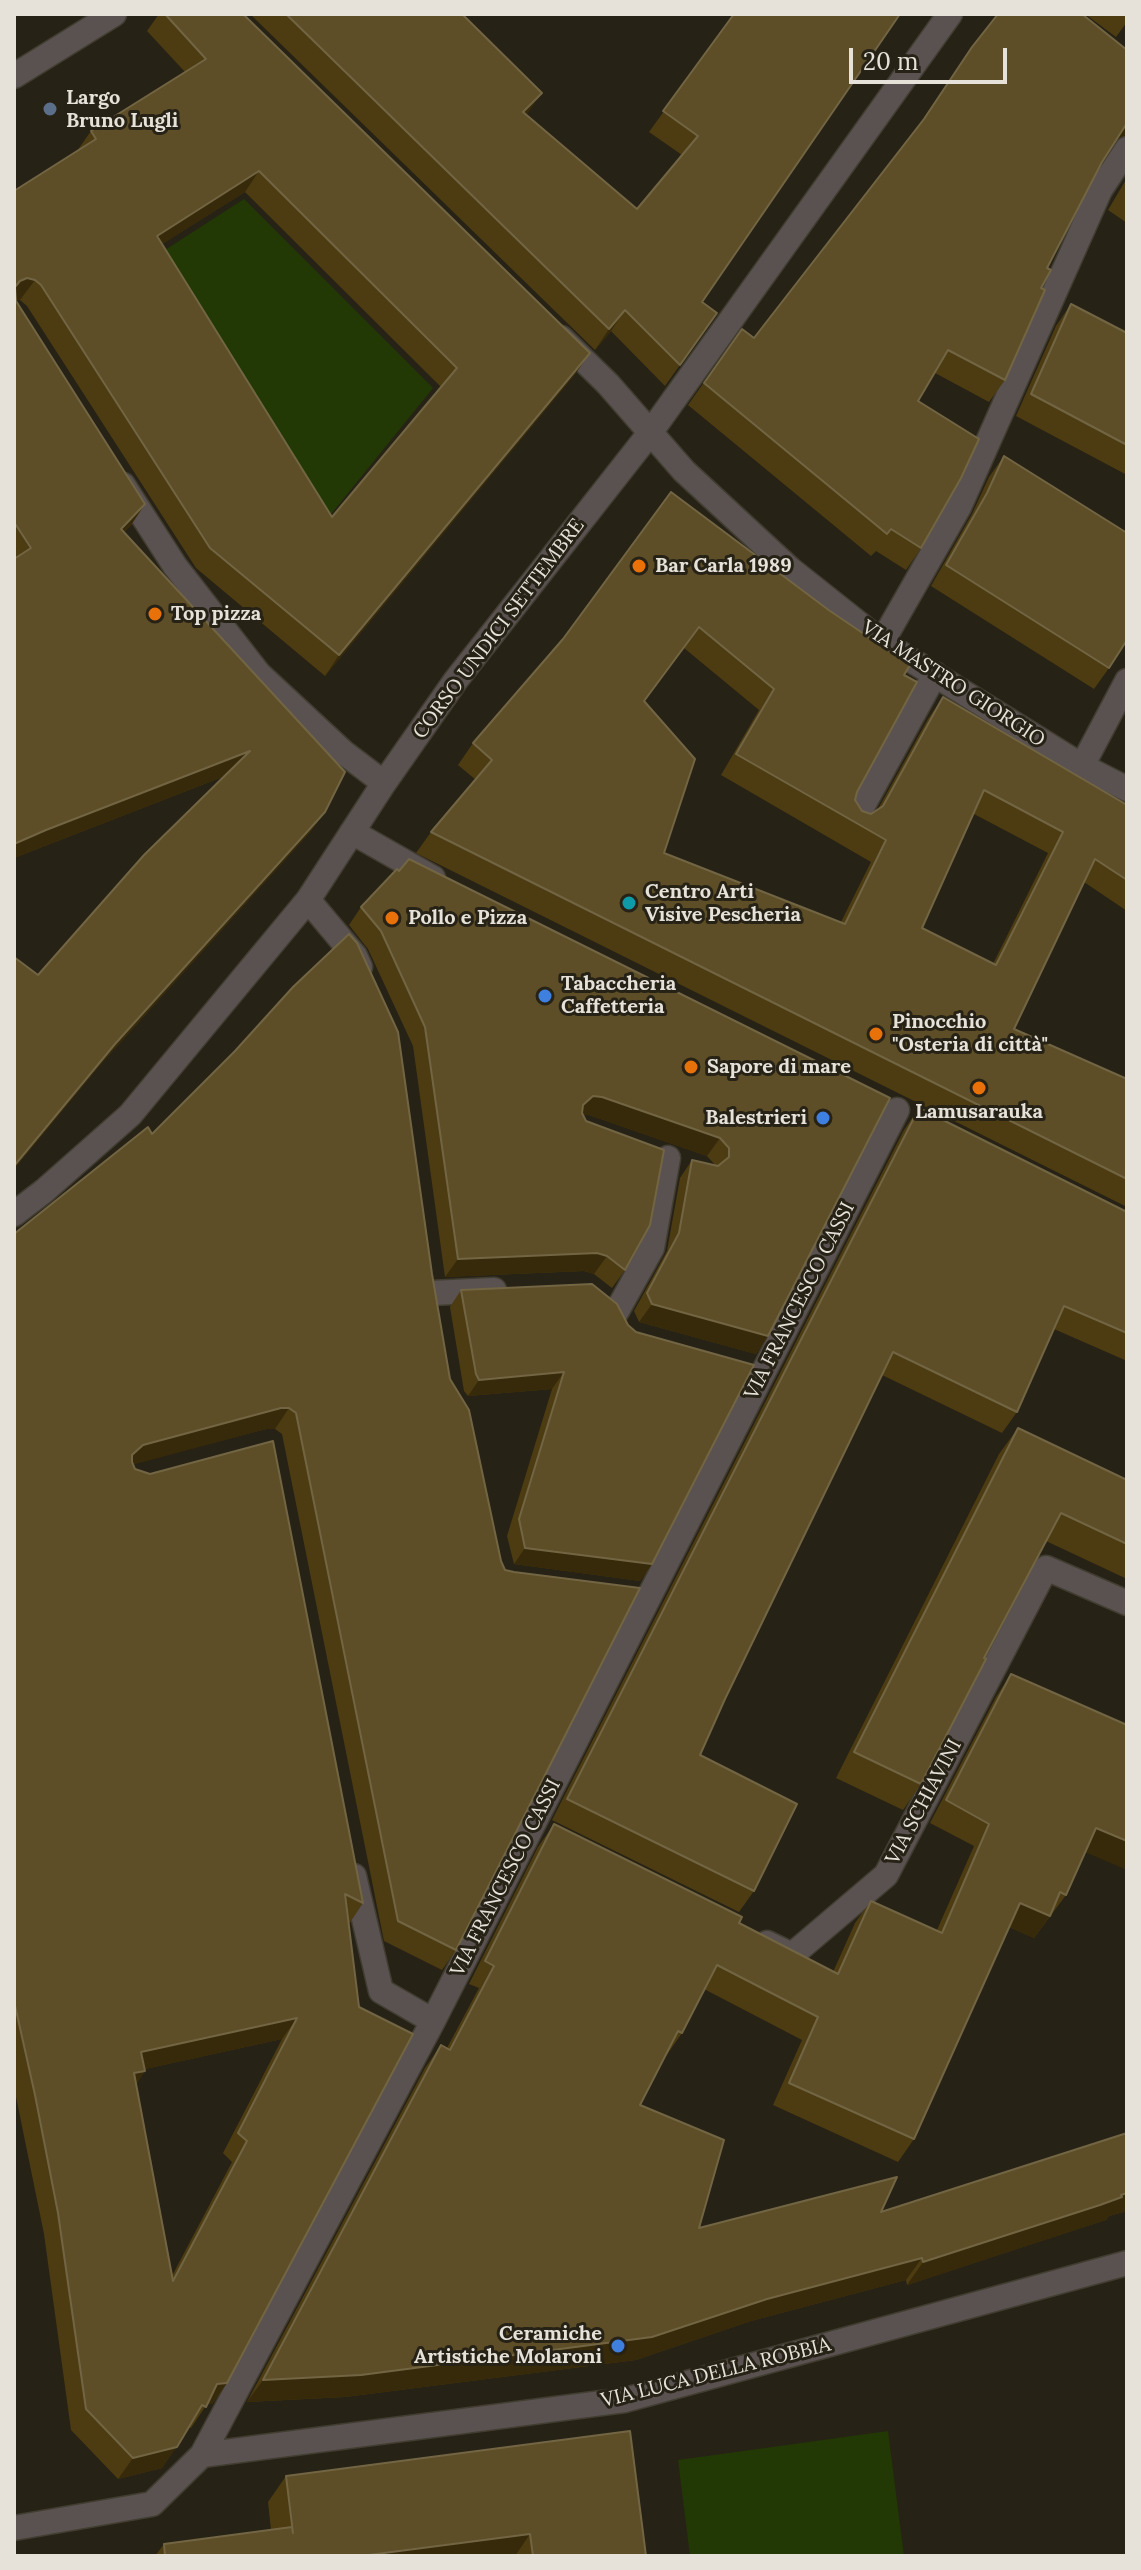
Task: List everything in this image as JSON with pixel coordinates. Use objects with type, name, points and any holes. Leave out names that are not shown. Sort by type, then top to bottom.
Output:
[{"type":"street","points":[[14,76],[114,14]]},
{"type":"street","name":"CORSO UNDICI SETTEMBRE","points":[[14,1214],[130,1115],[308,900],[456,680],[650,433],[950,14]]},
{"type":"street","points":[[882,642],[959,507],[1100,190],[1127,149]]},
{"type":"street","name":"VIA MASTRO GIORGIO","points":[[541,318],[608,384],[684,471],[790,569],[882,642],[1082,766],[1127,789]]},
{"type":"street","points":[[107,460],[175,566],[259,674],[343,752],[384,783]]},
{"type":"street","points":[[855,820],[935,674]]},
{"type":"street","points":[[1082,766],[1127,681]]},
{"type":"street","points":[[352,832],[402,863],[459,891]]},
{"type":"street","points":[[308,900],[355,956],[367,982]]},
{"type":"street","name":"VIA FRANCESCO CASSI","points":[[14,2528],[152,2504],[202,2455],[433,2021],[764,1372],[890,1107],[924,1124]]},
{"type":"street","points":[[617,1311],[652,1248],[679,1162],[640,1148]]},
{"type":"street","points":[[428,1262],[437,1323]]},
{"type":"street","points":[[432,1293],[524,1289]]},
{"type":"street","points":[[595,1295],[617,1311],[629,1335]]},
{"type":"street","points":[[734,1363],[764,1372]]},
{"type":"street","name":"VIA SCHIAVINI","points":[[751,1935],[792,1955],[886,1875],[1046,1568],[1127,1603]]},
{"type":"street","points":[[619,1593],[649,1597]]},
{"type":"street","points":[[532,1827],[559,1840]]},
{"type":"street","points":[[350,1854],[381,1991],[433,2021]]},
{"type":"street","name":"VIA LUCA DELLA ROBBIA","points":[[202,2455],[625,2400],[1127,2263]]},
{"type":"green space","points":[[244,199],[433,388],[319,529],[151,259]]},
{"type":"green space","points":[[888,2431],[904,2556],[690,2556],[678,2460]]},
{"type":"building","points":[[165,14],[243,14],[590,353],[339,655],[210,548],[41,285],[27,278],[15,287],[16,301],[145,504],[121,529],[345,772],[325,812],[115,1044],[14,1166],[14,957],[38,975],[144,855],[250,751],[14,844],[14,559],[31,548],[14,522],[14,191],[96,139],[91,131],[206,59]],"holes":[[[259,171],[457,368],[332,517],[157,236]]]},
{"type":"building","points":[[286,14],[462,14],[542,93],[523,112],[637,209],[698,136],[663,111],[734,14],[900,14],[702,302],[717,313],[680,365],[625,310],[609,329]]},
{"type":"building","points":[[998,14],[1082,14],[1127,50],[1127,123],[1102,162],[1047,268],[1051,270],[1041,288],[1045,290],[1005,380],[948,350],[918,401],[979,439],[961,478],[921,548],[891,529],[887,534],[704,383],[742,329],[754,338],[924,119]]},
{"type":"building","points":[[1071,304],[1127,333],[1127,445],[1031,394]]},
{"type":"building","points":[[1004,456],[1127,533],[1127,640],[1109,668],[946,565]]},
{"type":"building","points":[[671,492],[830,611],[910,665],[904,675],[917,682],[857,792],[855,800],[862,811],[871,814],[883,806],[943,697],[1127,805],[1127,880],[1095,859],[1014,1029],[1127,1079],[1127,1179],[431,832],[492,760],[473,743],[563,639]],"holes":[[[699,627],[774,689],[736,754],[886,840],[845,924],[664,853],[695,759],[644,701]],[[984,790],[1063,832],[996,965],[922,928]]]},
{"type":"building","points":[[409,859],[890,1098],[768,1336],[652,1304],[647,1293],[679,1233],[692,1160],[718,1166],[729,1157],[729,1148],[720,1138],[602,1097],[593,1096],[583,1105],[582,1113],[586,1121],[664,1150],[650,1225],[625,1270],[607,1256],[597,1253],[458,1259],[425,1027],[381,931],[361,907]]},
{"type":"building","points":[[349,934],[357,943],[398,1032],[450,1379],[469,1410],[505,1570],[640,1588],[456,1950],[398,1921],[296,1413],[289,1408],[281,1408],[143,1445],[132,1455],[135,1469],[150,1474],[273,1441],[363,1903],[345,1894],[359,2007],[413,2034],[227,2383],[217,2384],[206,2407],[202,2405],[177,2447],[133,2458],[86,2409],[58,2213],[14,2001],[14,1234],[148,1127],[152,1134],[235,1051],[293,987]],"holes":[[[297,2018],[238,2133],[247,2141],[173,2281],[134,2073],[145,2071],[141,2052]]]},
{"type":"building","points":[[919,1108],[1127,1212],[1127,1333],[1064,1306],[1017,1412],[893,1352],[700,1755],[797,1804],[754,1891],[567,1799]]},
{"type":"building","points":[[592,1284],[617,1304],[628,1325],[636,1332],[754,1365],[652,1564],[525,1548],[519,1519],[564,1372],[479,1380],[476,1374],[461,1290]]},
{"type":"building","points":[[1018,1428],[1127,1480],[1127,1544],[1061,1513],[921,1784],[854,1752]]},
{"type":"building","points":[[1011,1674],[1127,1725],[1127,1841],[1096,1828],[1066,1895],[1060,1892],[1050,1916],[1020,1903],[914,2139],[789,2083],[818,2017],[717,1965],[640,2105],[724,2140],[699,2228],[897,2177],[881,2212],[1127,2133],[1127,2193],[1100,2205],[923,2262],[922,2258],[767,2299],[652,2337],[361,2375],[263,2380],[441,2045],[450,2050],[494,1966],[485,1961],[554,1824],[742,1917],[739,1923],[838,1974],[871,1901],[942,1933],[989,1824],[946,1800]]},
{"type":"building","points":[[630,2431],[646,2556],[533,2556],[530,2534],[361,2556],[165,2556],[164,2544],[292,2527],[293,2533],[286,2476]]},
{"type":"place","name":"Largo Bruno Lugli","points":[[50,109]]},
{"type":"place","name":"Bar Carla 1989","points":[[639,566]]},
{"type":"place","name":"Top pizza","points":[[155,614]]},
{"type":"place","name":"Centro Arti Visive Pescheria","points":[[629,903]]},
{"type":"place","name":"Pollo e Pizza","points":[[392,918]]},
{"type":"place","name":"Tabaccheria Caffetteria","points":[[545,996]]},
{"type":"place","name":"Pinocchio \"Osteria di città\"","points":[[876,1034]]},
{"type":"place","name":"Sapore di mare","points":[[691,1067]]},
{"type":"place","name":"Lamusarauka","points":[[979,1088]]},
{"type":"place","name":"Balestrieri","points":[[823,1118]]},
{"type":"place","name":"Ceramiche Artistiche Molaroni","points":[[618,2346]]}]
